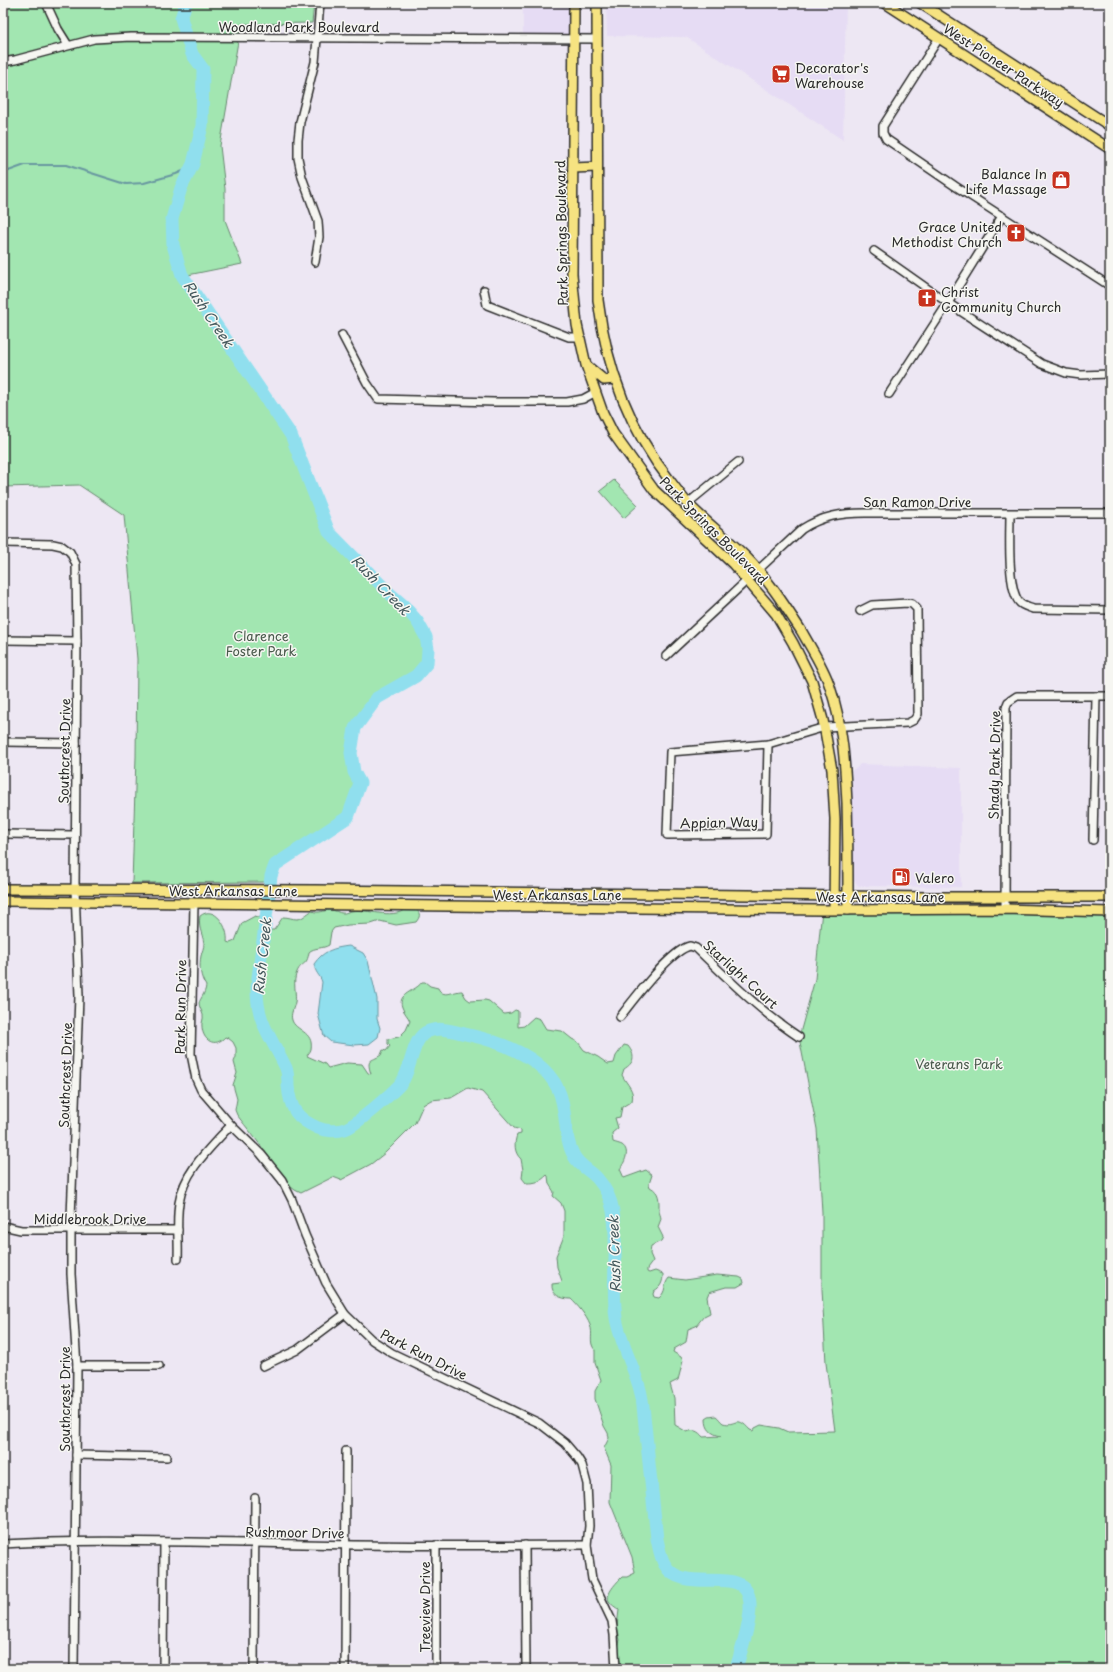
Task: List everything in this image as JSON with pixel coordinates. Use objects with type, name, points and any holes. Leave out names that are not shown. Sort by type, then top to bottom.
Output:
[{"type":"main road","name":"Park Springs Boulevard","points":[[574,3],[572,282],[579,337],[586,365],[603,413],[614,433],[654,490],[716,548],[747,580],[776,614],[793,643],[812,681],[825,727],[832,770],[835,895],[834,909]]},
{"type":"main road","name":"Park Springs Boulevard","points":[[597,3],[598,300],[601,324],[615,379],[633,424],[646,447],[688,503],[748,559],[778,593],[822,669],[830,687],[840,726],[846,764],[848,910]]},
{"type":"main road","name":"West Pioneer Parkway","points":[[885,3],[1110,149]]},
{"type":"main road","name":"West Pioneer Parkway","points":[[920,3],[1110,126]]},
{"type":"main road","points":[[573,168],[597,167]]},
{"type":"main road","points":[[586,365],[604,380],[615,379]]},
{"type":"main road","name":"West Arkansas Lane","points":[[3,888],[1110,897]]},
{"type":"main road","name":"West Arkansas Lane","points":[[3,901],[848,910],[1005,909],[1110,912]]},
{"type":"street","points":[[46,3],[58,29],[68,45]]},
{"type":"street","points":[[315,262],[319,237],[318,221],[302,177],[298,158],[298,140],[300,122],[315,62],[320,3]]},
{"type":"street","name":"Woodland Park Boulevard","points":[[3,62],[94,39],[156,37],[597,39]]},
{"type":"street","points":[[939,38],[883,126],[886,139],[955,186],[1110,286]]},
{"type":"street","points":[[889,394],[1002,216]]},
{"type":"street","points":[[874,250],[948,303],[1042,364],[1066,373],[1081,375],[1110,374]]},
{"type":"street","points":[[484,290],[487,306],[569,337],[579,337]]},
{"type":"street","points":[[342,335],[367,383],[378,399],[567,402],[583,399],[596,392]]},
{"type":"street","points":[[688,503],[738,462]]},
{"type":"street","name":"San Ramon Drive","points":[[666,656],[802,529],[813,522],[832,515],[865,513],[1110,513]]},
{"type":"street","points":[[1010,514],[1011,581],[1014,594],[1018,602],[1033,609],[1110,610]]},
{"type":"street","name":"Southcrest Drive","points":[[3,543],[53,544],[62,546],[70,552],[76,564],[77,642],[75,835],[79,996],[71,1230],[71,1274],[77,1366],[74,1669]]},
{"type":"street","name":"Appian Way","points":[[768,744],[766,834],[667,835],[670,752],[768,744],[825,727],[908,723],[914,720],[919,710],[917,609],[912,604],[908,603],[872,605],[860,611]]},
{"type":"street","points":[[3,640],[77,642]]},
{"type":"street","name":"Shady Park Drive","points":[[1005,909],[1006,715],[1008,702],[1017,696],[1110,696]]},
{"type":"street","points":[[1093,840],[1096,696]]},
{"type":"street","points":[[3,742],[76,743]]},
{"type":"street","points":[[3,834],[75,835]]},
{"type":"street","name":"Park Run Drive","points":[[194,903],[191,1046],[192,1064],[201,1090],[231,1125],[261,1154],[282,1180],[292,1200],[305,1235],[326,1283],[345,1314],[372,1340],[392,1353],[539,1423],[565,1443],[582,1465],[587,1484],[587,1545],[592,1579],[612,1621],[615,1641],[616,1669]]},
{"type":"street","name":"Starlight Court","points":[[620,1016],[650,980],[681,950],[690,946],[696,948],[745,995],[779,1024],[799,1037]]},
{"type":"street","points":[[178,1259],[179,1203],[187,1178],[202,1156],[231,1125]]},
{"type":"street","name":"Middlebrook Drive","points":[[3,1226],[21,1230],[178,1230]]},
{"type":"street","points":[[263,1366],[297,1350],[345,1314]]},
{"type":"street","points":[[77,1366],[159,1366]]},
{"type":"street","points":[[345,1669],[346,1451]]},
{"type":"street","points":[[76,1456],[167,1457]]},
{"type":"street","points":[[254,1669],[255,1498]]},
{"type":"street","name":"Rushmoor Drive","points":[[3,1544],[40,1542],[164,1542],[346,1545],[587,1545]]},
{"type":"street","points":[[163,1669],[164,1542]]},
{"type":"street","name":"Treeview Drive","points":[[436,1545],[436,1669]]},
{"type":"street","points":[[525,1545],[526,1669]]},
{"type":"shaded area","points":[[523,3],[568,3],[568,37],[523,35]]},
{"type":"shaded area","points":[[606,3],[846,3],[843,140],[686,37],[607,36]]},
{"type":"shaded area","points":[[860,764],[961,768],[961,887],[859,886],[853,880],[852,770],[857,768]]},
{"type":"green space","name":"Clarence Foster Park","points":[[3,3],[314,3],[312,23],[241,24],[220,146],[225,189],[225,220],[242,264],[183,276],[291,435],[329,532],[389,593],[404,606],[417,621],[426,637],[428,649],[427,663],[416,676],[377,698],[355,728],[351,753],[354,772],[360,783],[348,817],[275,865],[270,882],[132,883],[137,659],[124,515],[79,485],[3,487]]},
{"type":"green space","points":[[614,480],[638,505],[624,518],[600,491]]},
{"type":"green space","name":"Veterans Park","points":[[407,909],[416,909],[419,912],[416,922],[396,925],[380,921],[371,924],[348,925],[334,928],[331,932],[329,945],[313,949],[309,952],[306,962],[301,966],[296,976],[295,1004],[291,1016],[294,1024],[310,1038],[311,1049],[307,1056],[325,1064],[328,1068],[347,1063],[362,1064],[368,1073],[371,1074],[369,1065],[370,1061],[381,1055],[383,1050],[386,1051],[390,1046],[388,1044],[388,1039],[399,1037],[406,1030],[410,1021],[402,1007],[402,999],[422,982],[438,988],[445,994],[462,991],[466,998],[470,1001],[489,1001],[504,1014],[511,1013],[515,1010],[518,1011],[518,1027],[524,1026],[534,1017],[540,1019],[546,1029],[562,1031],[578,1042],[584,1050],[608,1064],[614,1063],[616,1056],[624,1045],[628,1046],[631,1050],[633,1059],[632,1062],[624,1069],[622,1075],[633,1097],[632,1101],[622,1107],[620,1117],[615,1118],[618,1128],[612,1133],[613,1142],[622,1145],[626,1150],[626,1157],[620,1169],[624,1178],[646,1170],[652,1175],[649,1184],[650,1187],[656,1191],[658,1197],[661,1219],[658,1227],[663,1237],[661,1241],[651,1246],[650,1254],[653,1261],[647,1269],[647,1272],[649,1273],[655,1271],[663,1274],[663,1279],[658,1288],[654,1291],[654,1297],[659,1298],[669,1278],[685,1280],[717,1275],[739,1277],[743,1279],[744,1283],[737,1287],[726,1287],[709,1292],[707,1297],[710,1313],[704,1316],[696,1326],[688,1329],[686,1342],[674,1349],[673,1352],[681,1357],[683,1361],[678,1380],[670,1384],[674,1398],[675,1425],[687,1432],[696,1431],[703,1437],[721,1436],[714,1434],[707,1426],[706,1419],[716,1416],[723,1423],[731,1424],[739,1422],[753,1431],[761,1425],[779,1428],[788,1432],[835,1431],[826,1363],[822,1289],[822,1212],[817,1129],[799,1037],[815,979],[822,910],[1110,912],[1110,1669],[621,1669],[618,1647],[620,1640],[617,1626],[619,1610],[612,1605],[608,1598],[612,1588],[622,1577],[627,1577],[635,1573],[632,1557],[610,1502],[611,1465],[604,1448],[609,1438],[595,1399],[595,1391],[601,1380],[595,1363],[595,1350],[592,1344],[591,1328],[588,1321],[582,1311],[571,1299],[557,1296],[552,1288],[552,1284],[560,1283],[562,1281],[557,1267],[556,1256],[564,1236],[564,1211],[561,1203],[553,1196],[554,1192],[549,1184],[547,1175],[540,1181],[533,1183],[526,1183],[522,1178],[523,1170],[521,1159],[517,1154],[515,1145],[517,1135],[521,1134],[521,1130],[514,1128],[482,1092],[468,1088],[451,1098],[431,1100],[423,1105],[415,1123],[385,1153],[371,1164],[341,1180],[333,1177],[301,1193],[285,1181],[263,1148],[237,1115],[235,1110],[237,1099],[233,1085],[237,1073],[234,1062],[236,1057],[236,1048],[233,1042],[225,1037],[217,1042],[210,1041],[203,1032],[203,1014],[199,1003],[206,986],[202,979],[200,968],[200,960],[204,943],[200,927],[200,916],[206,913],[216,915],[226,930],[227,942],[230,943],[235,941],[242,923],[255,916],[262,918],[270,930],[274,930],[283,917],[299,919],[312,911],[321,912],[332,910],[346,913],[350,911],[365,911],[393,914]]},
{"type":"water","points":[[349,946],[363,953],[368,961],[377,999],[377,1019],[380,1028],[378,1037],[369,1044],[354,1045],[331,1042],[324,1036],[318,1014],[322,982],[315,970],[314,964],[325,953]]},
{"type":"waterway","name":"Rush Creek","points":[[186,3],[181,18],[192,54],[203,69],[202,126],[193,164],[181,188],[172,219],[173,245],[182,275],[291,435],[329,532],[389,593],[404,606],[417,621],[426,637],[428,649],[427,663],[416,676],[377,698],[355,728],[351,753],[354,772],[360,783],[348,817],[275,865],[271,876],[257,982],[260,1013],[267,1031],[286,1068],[288,1074],[289,1094],[293,1107],[305,1121],[324,1130],[338,1131],[345,1129],[366,1115],[392,1093],[402,1082],[419,1039],[423,1034],[429,1031],[442,1029],[478,1037],[505,1046],[530,1059],[551,1077],[561,1097],[568,1140],[574,1156],[579,1163],[594,1175],[603,1185],[613,1211],[615,1224],[614,1291],[616,1318],[620,1335],[641,1395],[657,1539],[663,1562],[674,1574],[686,1579],[727,1581],[738,1584],[746,1590],[750,1603],[749,1619],[736,1669]]},
{"type":"waterway","points":[[3,173],[25,165],[66,165],[126,184],[144,183],[176,174],[192,167]]},
{"type":"place","name":"Decorator's Warehouse","points":[[781,74]]},
{"type":"place","name":"Balance In Life Massage","points":[[1061,180]]},
{"type":"place","name":"Grace United Methodist Church","points":[[1016,233]]},
{"type":"place","name":"Christ Community Church","points":[[927,298]]},
{"type":"place","name":"Valero","points":[[901,877]]}]
